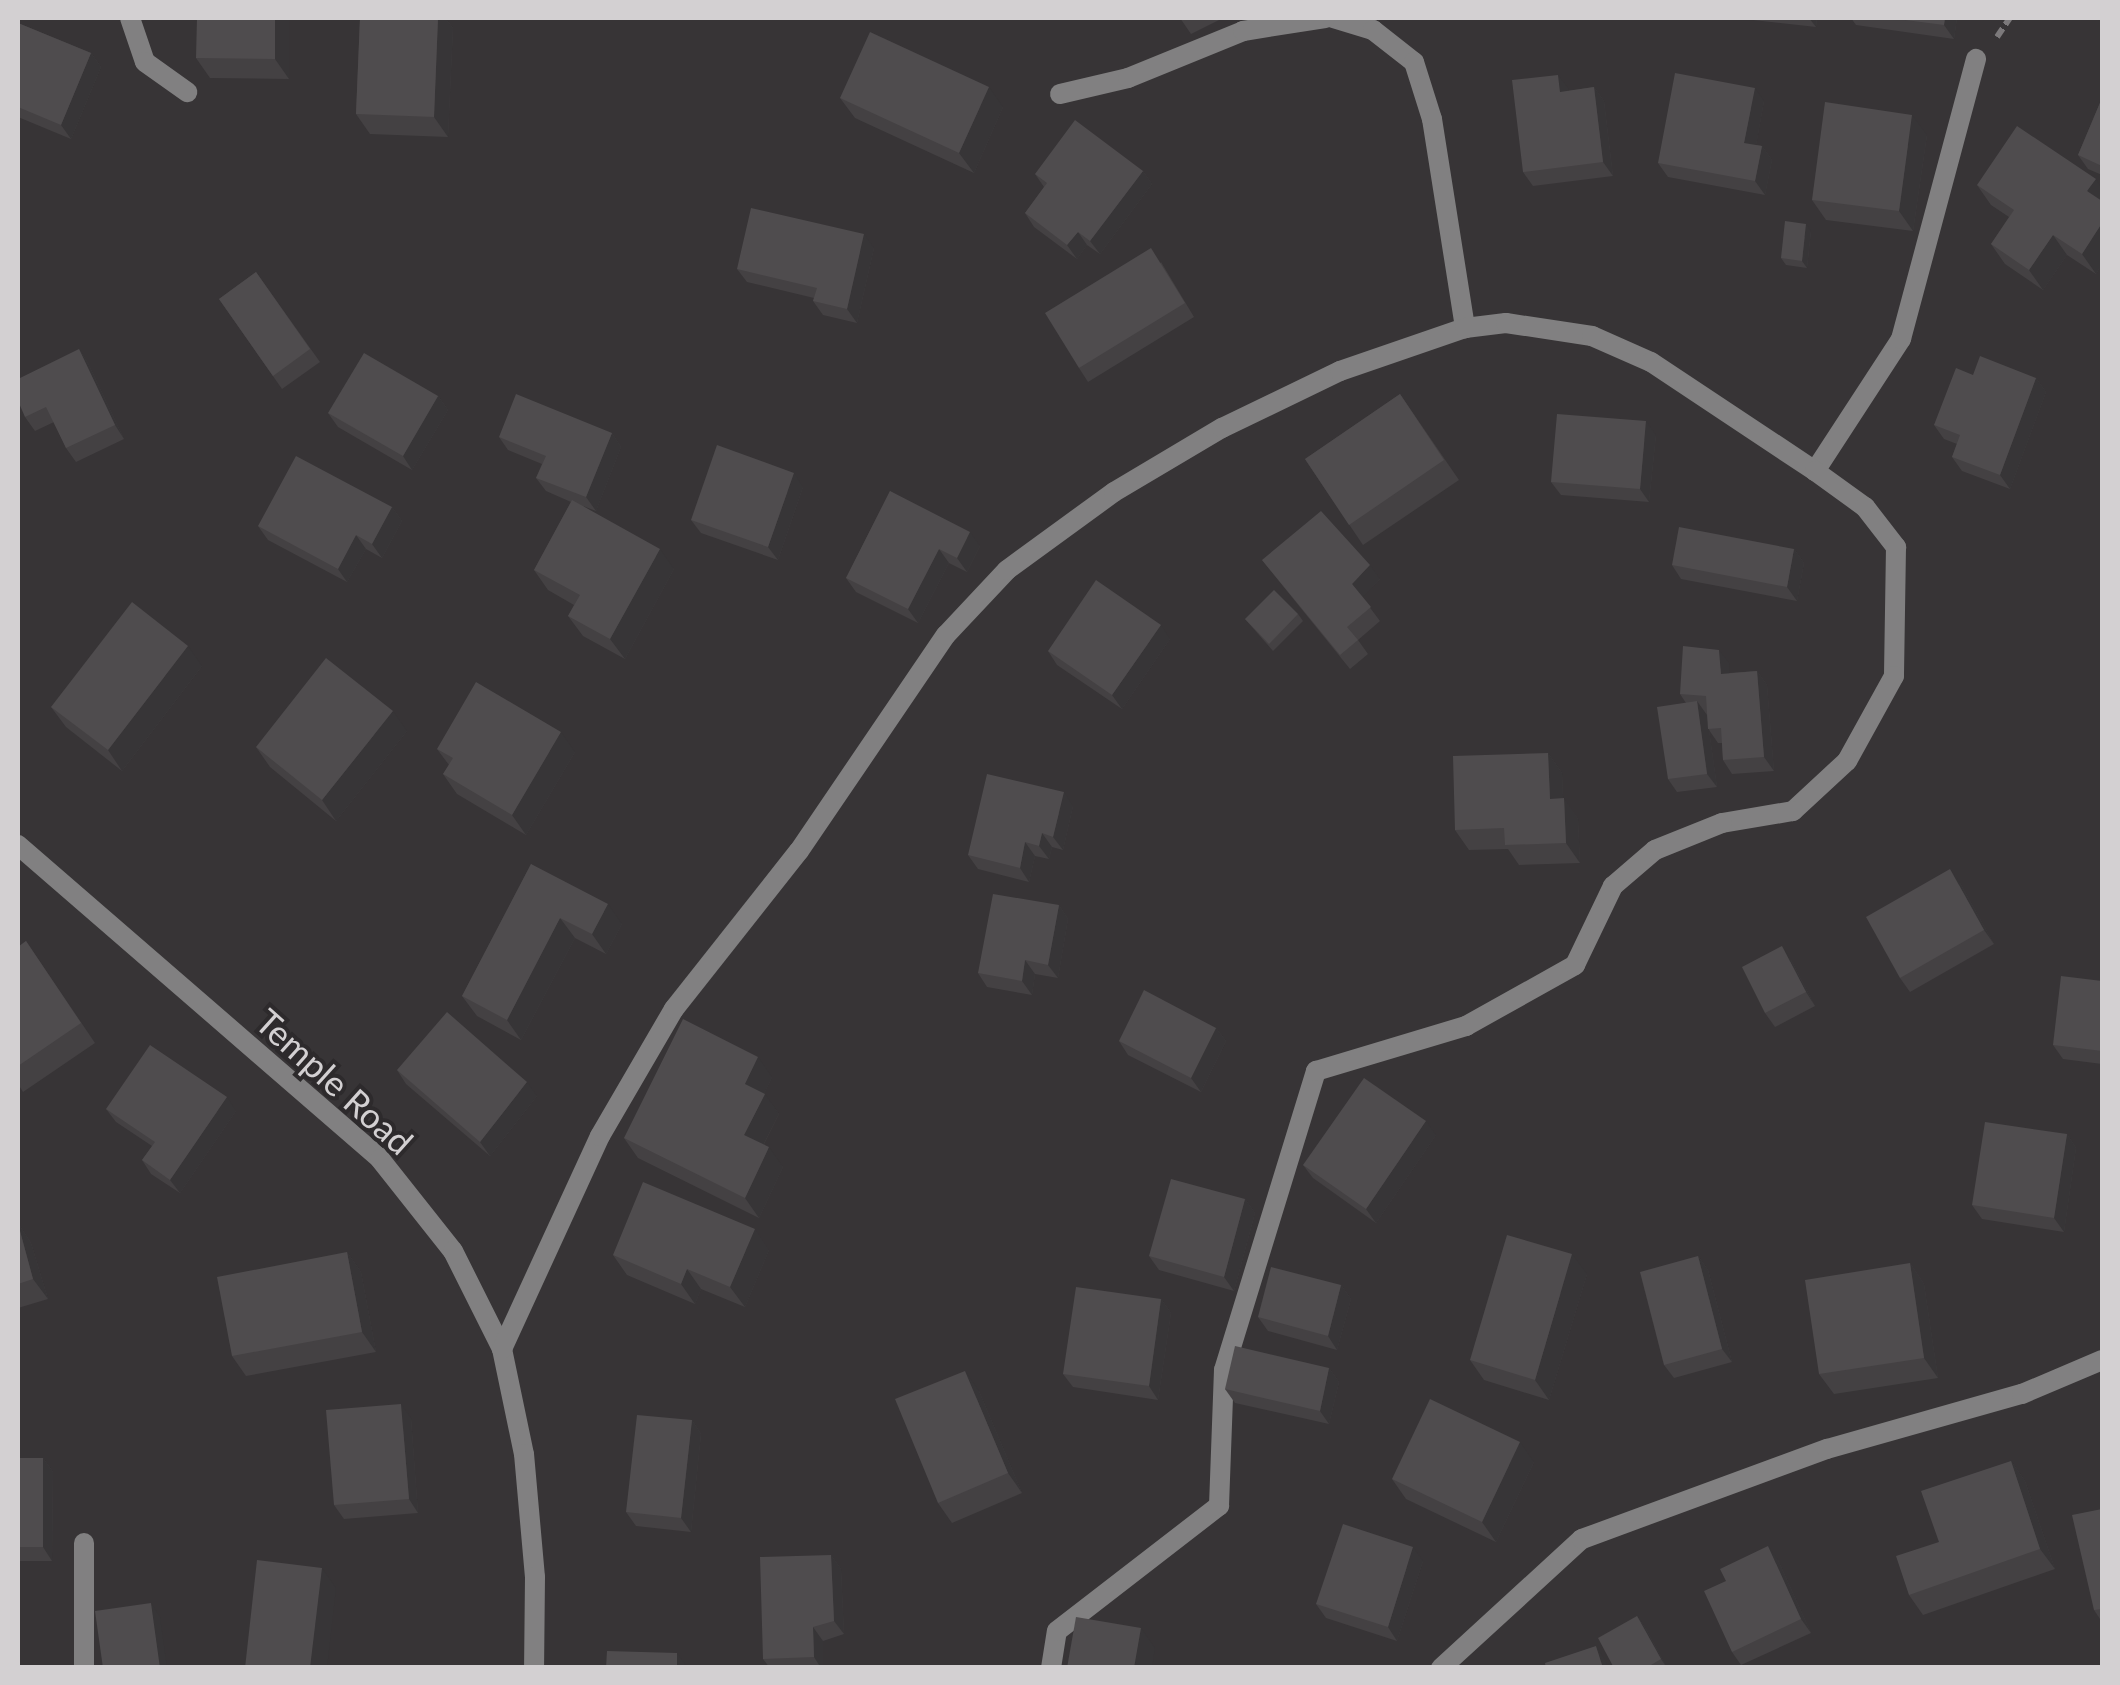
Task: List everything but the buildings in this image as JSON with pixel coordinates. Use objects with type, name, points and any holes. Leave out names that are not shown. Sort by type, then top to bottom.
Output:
[{"type":"street","points":[[130,18],[145,62],[186,92]]},
{"type":"street","points":[[1060,94],[1128,78],[1243,31],[1325,18]]},
{"type":"street","points":[[1334,18],[1373,30],[1414,62],[1432,119],[1465,328]]},
{"type":"street","points":[[1815,470],[1902,339],[1976,58]]},
{"type":"street","points":[[502,1349],[600,1136],[674,1008],[800,851],[946,634],[1007,570],[1129,482],[1340,371],[1465,328],[1506,323],[1592,336],[1651,362],[1866,506],[1896,547],[1894,676],[1847,761],[1793,811],[1722,823],[1655,850],[1613,886],[1574,965],[1466,1026],[1316,1071],[1224,1370],[1219,1506],[1056,1631],[1050,1668]]},
{"type":"street","name":"Temple Road","points":[[18,845],[380,1159],[453,1251],[502,1349],[524,1454],[535,1577],[534,1668]]},
{"type":"street","points":[[1441,1668],[1582,1540],[1827,1449],[2022,1394],[2102,1360]]},
{"type":"street","points":[[84,1543],[84,1668]]}]
